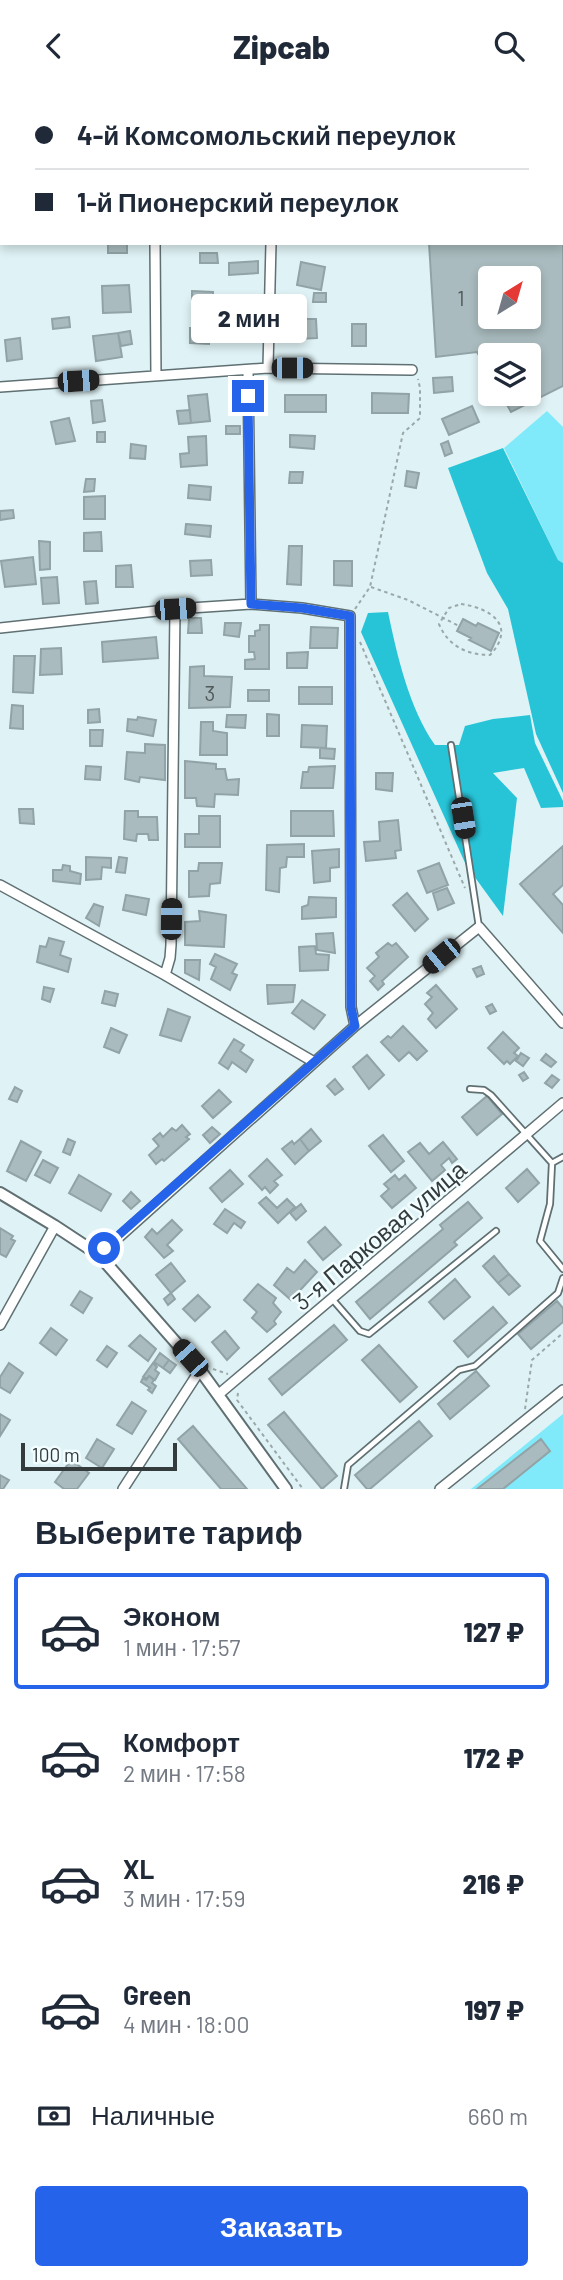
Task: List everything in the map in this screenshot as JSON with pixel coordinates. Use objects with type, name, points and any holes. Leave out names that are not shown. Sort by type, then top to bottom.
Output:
[{"type":"street","points":[[155,245],[156,376]]},
{"type":"street","points":[[268,368],[271,245]]},
{"type":"street","points":[[0,387],[268,368],[412,370]]},
{"type":"street","points":[[248,370],[251,604]]},
{"type":"street","points":[[0,628],[175,609],[251,604],[302,608],[350,616],[351,1007],[355,1026]]},
{"type":"street","points":[[164,975],[171,945],[175,609]]},
{"type":"street","points":[[0,885],[164,975],[314,1062]]},
{"type":"street","points":[[99,1255],[355,1026],[479,927],[563,1023]]},
{"type":"street","name":"3-я Парковая улица","points":[[219,1394],[563,1103]]},
{"type":"street","points":[[0,1193],[99,1255],[200,1370],[286,1489]]},
{"type":"street","points":[[0,1325],[55,1226]]},
{"type":"street","points":[[123,1489],[200,1370]]},
{"type":"street","points":[[440,1489],[563,1390]]},
{"type":"lane","points":[[451,745],[479,927]]},
{"type":"lane","points":[[470,1090],[484,1090],[491,1095],[552,1163],[550,1205],[540,1241],[563,1269]]},
{"type":"lane","points":[[552,1163],[563,1157]]},
{"type":"lane","points":[[333,1300],[360,1331],[369,1334],[496,1231]]},
{"type":"lane","points":[[344,1489],[348,1465],[459,1370],[475,1366],[486,1357],[558,1293],[563,1278]]},
{"type":"path","points":[[350,616],[370,587],[403,433],[420,418],[420,389],[412,370]]},
{"type":"path","points":[[370,587],[408,600],[459,626]]},
{"type":"path","points":[[461,604],[487,611],[495,616],[500,625],[498,646],[490,655],[476,655],[457,648],[441,631],[439,624],[442,617],[449,608],[461,604]]},
{"type":"path","points":[[360,641],[467,892]]},
{"type":"path","points":[[523,1420],[532,1360],[563,1333]]},
{"type":"path","points":[[239,1386],[237,1400],[303,1489]]},
{"type":"shaded area","points":[[547,411],[563,427],[563,563],[558,560],[504,448]]},
{"type":"shaded area","points":[[503,448],[558,560],[563,563],[563,793],[536,734],[508,609],[487,573],[448,468]]},
{"type":"shaded area","points":[[388,612],[411,698],[435,745],[459,745],[465,726],[493,719],[530,715],[535,743],[563,801],[563,807],[541,808],[524,768],[493,773],[517,798],[503,916],[466,865],[361,632],[368,613]]},
{"type":"shaded area","points":[[563,1414],[563,1489],[471,1489]]},
{"type":"building","points":[[108,245],[127,245],[127,253],[108,253]]},
{"type":"building","points":[[429,245],[563,245],[563,386],[541,397],[541,343],[478,343],[477,352],[436,357]]},
{"type":"building","points":[[200,253],[217,253],[218,263],[200,263]]},
{"type":"building","points":[[258,261],[258,273],[229,275],[229,263]]},
{"type":"building","points":[[301,262],[325,267],[321,290],[297,285]]},
{"type":"building","points":[[129,285],[131,312],[103,313],[102,286]]},
{"type":"building","points":[[192,291],[213,292],[213,303],[192,302]]},
{"type":"building","points":[[314,293],[326,293],[326,302],[313,302]]},
{"type":"building","points":[[69,317],[70,327],[53,329],[52,319]]},
{"type":"building","points":[[298,319],[316,319],[317,338],[298,339]]},
{"type":"building","points":[[352,324],[366,324],[366,346],[352,346]]},
{"type":"building","points":[[190,328],[210,329],[209,344],[190,343]]},
{"type":"building","points":[[130,331],[132,344],[121,346],[118,333]]},
{"type":"building","points":[[118,333],[122,357],[96,361],[93,336]]},
{"type":"building","points":[[20,338],[22,359],[7,361],[5,340]]},
{"type":"building","points":[[452,377],[453,391],[434,393],[433,378]]},
{"type":"building","points":[[232,392],[241,393],[240,406],[232,406]]},
{"type":"building","points":[[372,393],[409,394],[408,413],[372,413]]},
{"type":"building","points":[[207,394],[210,421],[191,423],[188,396]]},
{"type":"building","points":[[285,395],[326,395],[326,412],[285,412]]},
{"type":"building","points":[[102,400],[105,421],[93,423],[91,401]]},
{"type":"building","points":[[472,406],[479,422],[449,435],[442,419]]},
{"type":"building","points":[[508,406],[523,406],[511,412]]},
{"type":"building","points":[[190,410],[191,423],[179,424],[177,411]]},
{"type":"building","points":[[69,418],[75,441],[56,444],[51,422]]},
{"type":"building","points":[[226,426],[240,426],[240,434],[226,434]]},
{"type":"building","points":[[97,432],[105,432],[105,442],[97,442]]},
{"type":"building","points":[[290,435],[315,436],[314,449],[290,447]]},
{"type":"building","points":[[206,436],[207,465],[181,467],[180,454],[189,453],[188,437]]},
{"type":"building","points":[[448,441],[452,453],[445,456],[441,444]]},
{"type":"building","points":[[131,444],[146,446],[145,459],[130,458]]},
{"type":"building","points":[[407,471],[419,473],[416,488],[405,486]]},
{"type":"building","points":[[290,472],[303,472],[302,483],[289,483]]},
{"type":"building","points":[[86,479],[95,479],[94,491],[84,492]]},
{"type":"building","points":[[189,485],[211,487],[210,500],[188,498]]},
{"type":"building","points":[[105,496],[105,519],[84,519],[84,497]]},
{"type":"building","points":[[13,510],[14,518],[0,520],[0,511]]},
{"type":"building","points":[[186,524],[211,526],[210,537],[185,534]]},
{"type":"building","points":[[101,532],[102,551],[84,551],[84,533]]},
{"type":"building","points":[[39,541],[50,542],[50,569],[40,570]]},
{"type":"building","points":[[289,546],[302,546],[301,585],[287,584]]},
{"type":"building","points":[[33,557],[36,584],[5,587],[1,561]]},
{"type":"building","points":[[211,560],[212,575],[191,576],[190,561]]},
{"type":"building","points":[[334,561],[352,561],[352,586],[334,585]]},
{"type":"building","points":[[131,565],[133,587],[116,587],[116,566]]},
{"type":"building","points":[[57,577],[59,603],[43,604],[41,578]]},
{"type":"building","points":[[96,581],[98,603],[86,604],[84,582]]},
{"type":"building","points":[[189,618],[201,618],[202,633],[188,633]]},
{"type":"building","points":[[463,619],[499,633],[491,651],[457,631]]},
{"type":"building","points":[[225,623],[241,623],[239,637],[224,635]]},
{"type":"building","points":[[260,625],[269,625],[269,669],[245,669],[245,660],[255,659],[254,652],[249,652],[249,636],[255,636]]},
{"type":"building","points":[[311,627],[338,628],[337,648],[310,648]]},
{"type":"building","points":[[156,637],[158,658],[103,662],[102,642]]},
{"type":"building","points":[[61,648],[62,674],[40,675],[41,649]]},
{"type":"building","points":[[308,652],[307,668],[287,668],[287,653]]},
{"type":"building","points":[[14,656],[35,656],[33,693],[13,692]]},
{"type":"building","points":[[204,666],[204,676],[232,677],[230,707],[189,708],[190,667]]},
{"type":"building","points":[[299,687],[332,687],[332,704],[299,704]]},
{"type":"building","points":[[248,690],[269,690],[269,701],[248,701]]},
{"type":"building","points":[[12,705],[23,706],[23,729],[10,728]]},
{"type":"building","points":[[99,709],[100,722],[88,723],[88,710]]},
{"type":"building","points":[[267,714],[279,715],[279,736],[267,736]]},
{"type":"building","points":[[227,715],[246,715],[245,728],[226,727]]},
{"type":"building","points":[[138,717],[156,720],[153,736],[127,731],[128,719],[137,720]]},
{"type":"building","points":[[201,722],[213,722],[213,731],[227,733],[227,755],[200,755]]},
{"type":"building","points":[[302,725],[327,726],[326,748],[301,747]]},
{"type":"building","points":[[90,730],[103,730],[102,746],[90,746]]},
{"type":"building","points":[[145,744],[165,745],[165,780],[140,777],[139,782],[125,779],[127,752],[145,753]]},
{"type":"building","points":[[320,748],[335,749],[334,759],[320,758]]},
{"type":"building","points":[[185,761],[216,764],[216,769],[225,769],[227,780],[239,779],[238,795],[215,794],[214,807],[197,806],[196,798],[185,798]]},
{"type":"building","points":[[86,766],[101,767],[100,780],[85,779]]},
{"type":"building","points":[[335,766],[333,788],[301,788],[303,772],[308,772],[309,767]]},
{"type":"building","points":[[376,773],[393,773],[392,791],[376,789]]},
{"type":"building","points":[[19,809],[33,809],[34,824],[20,823]]},
{"type":"building","points":[[125,811],[138,811],[138,817],[157,817],[158,840],[149,840],[148,834],[137,834],[136,841],[124,839]]},
{"type":"building","points":[[291,811],[333,811],[334,836],[291,836]]},
{"type":"building","points":[[199,816],[220,816],[220,847],[185,847],[185,834],[199,834]]},
{"type":"building","points":[[398,820],[401,850],[395,851],[396,858],[366,861],[364,842],[380,841],[379,822]]},
{"type":"building","points":[[304,844],[304,857],[287,857],[286,867],[280,868],[279,892],[266,890],[267,845]]},
{"type":"building","points":[[563,846],[563,885],[553,894],[563,905],[563,933],[520,884]]},
{"type":"building","points":[[339,849],[339,867],[330,868],[330,881],[314,883],[312,851]]},
{"type":"building","points":[[86,857],[111,858],[111,868],[102,867],[101,879],[86,880]]},
{"type":"building","points":[[119,857],[127,858],[125,873],[116,872]]},
{"type":"building","points":[[199,863],[222,863],[220,883],[210,884],[209,896],[189,897],[189,871],[198,871]]},
{"type":"building","points":[[439,863],[448,885],[427,893],[418,871]]},
{"type":"building","points":[[63,865],[70,866],[70,871],[81,874],[80,884],[53,881],[53,870],[62,870]]},
{"type":"building","points":[[447,888],[454,903],[438,910],[433,893]]},
{"type":"building","points":[[407,893],[428,919],[415,931],[393,905]]},
{"type":"building","points":[[126,895],[149,899],[146,915],[123,910]]},
{"type":"building","points":[[309,897],[336,898],[336,917],[302,919],[302,907],[308,905]]},
{"type":"building","points":[[94,904],[103,907],[99,926],[86,918]]},
{"type":"building","points":[[199,911],[226,915],[224,947],[185,945],[185,922],[200,921]]},
{"type":"building","points":[[333,933],[335,953],[317,950],[316,934]]},
{"type":"building","points":[[49,938],[64,942],[60,955],[71,959],[68,972],[37,962],[40,946],[46,947]]},
{"type":"building","points":[[388,943],[392,946],[396,943],[408,957],[382,981],[384,984],[378,990],[370,981],[375,976],[367,968],[379,957],[376,953]]},
{"type":"building","points":[[315,946],[316,954],[329,955],[328,970],[300,971],[299,947]]},
{"type":"building","points":[[215,954],[237,964],[232,973],[237,975],[230,990],[211,979],[216,967],[210,964]]},
{"type":"building","points":[[185,960],[200,960],[199,980],[185,973]]},
{"type":"building","points":[[481,966],[484,974],[477,977],[473,969]]},
{"type":"building","points":[[267,985],[295,985],[293,1002],[268,1004]]},
{"type":"building","points":[[436,985],[457,1009],[436,1028],[428,1019],[433,1013],[425,1004],[432,997],[427,993]]},
{"type":"building","points":[[44,987],[54,989],[50,1002],[42,999]]},
{"type":"building","points":[[105,991],[118,994],[115,1006],[102,1003]]},
{"type":"building","points":[[302,1000],[325,1015],[314,1029],[292,1013]]},
{"type":"building","points":[[492,1004],[496,1011],[490,1014],[486,1007]]},
{"type":"building","points":[[168,1009],[190,1017],[181,1041],[160,1035]]},
{"type":"building","points":[[403,1026],[427,1051],[417,1060],[409,1052],[399,1061],[381,1042],[388,1036],[391,1038]]},
{"type":"building","points":[[111,1028],[127,1035],[119,1053],[104,1047]]},
{"type":"building","points":[[503,1032],[519,1048],[514,1053],[518,1056],[510,1064],[507,1061],[504,1064],[488,1048]]},
{"type":"building","points":[[234,1039],[244,1045],[240,1051],[253,1060],[246,1072],[232,1062],[228,1069],[219,1063]]},
{"type":"building","points":[[521,1053],[529,1058],[523,1066],[516,1061]]},
{"type":"building","points":[[546,1054],[556,1062],[551,1067],[541,1060]]},
{"type":"building","points":[[367,1055],[384,1075],[369,1089],[353,1067]]},
{"type":"building","points":[[524,1072],[528,1078],[523,1081],[519,1075]]},
{"type":"building","points":[[552,1075],[559,1080],[552,1088],[545,1083]]},
{"type":"building","points":[[335,1079],[343,1089],[335,1095],[327,1086]]},
{"type":"building","points":[[15,1087],[22,1091],[17,1102],[9,1099]]},
{"type":"building","points":[[219,1090],[231,1102],[213,1118],[202,1106]]},
{"type":"building","points":[[487,1096],[502,1114],[477,1135],[462,1117]]},
{"type":"building","points":[[182,1125],[190,1134],[186,1137],[189,1139],[164,1161],[162,1159],[156,1164],[149,1155],[159,1146],[153,1139],[160,1133],[163,1137],[172,1128],[176,1131]]},
{"type":"building","points":[[212,1127],[220,1134],[210,1143],[203,1135]]},
{"type":"building","points":[[311,1129],[321,1141],[309,1151],[300,1139]]},
{"type":"building","points":[[383,1135],[404,1161],[391,1172],[369,1146]]},
{"type":"building","points":[[68,1139],[75,1142],[70,1155],[63,1152]]},
{"type":"building","points":[[300,1139],[309,1151],[295,1164],[282,1149],[292,1141],[294,1144]]},
{"type":"building","points":[[21,1141],[41,1152],[26,1181],[7,1171]]},
{"type":"building","points":[[443,1142],[457,1159],[452,1163],[449,1158],[441,1165],[445,1170],[432,1181],[408,1152],[420,1143],[429,1154]]},
{"type":"building","points":[[267,1159],[282,1175],[274,1181],[278,1185],[270,1193],[265,1187],[262,1190],[249,1176]]},
{"type":"building","points":[[43,1160],[58,1168],[50,1183],[35,1175]]},
{"type":"building","points":[[527,1169],[539,1183],[518,1202],[506,1188]]},
{"type":"building","points":[[230,1170],[243,1184],[222,1202],[210,1188]]},
{"type":"building","points":[[79,1175],[111,1194],[101,1211],[69,1193]]},
{"type":"building","points":[[395,1175],[399,1180],[405,1175],[416,1188],[392,1208],[381,1196],[389,1189],[384,1184]]},
{"type":"building","points":[[131,1192],[140,1201],[131,1209],[123,1201]]},
{"type":"building","points":[[266,1197],[277,1208],[287,1199],[295,1207],[278,1223],[259,1203]]},
{"type":"building","points":[[468,1202],[482,1218],[454,1242],[457,1245],[370,1319],[356,1302],[443,1229],[440,1225]]},
{"type":"building","points":[[301,1204],[306,1211],[296,1220],[290,1213]]},
{"type":"building","points":[[225,1209],[245,1222],[241,1228],[234,1223],[227,1233],[214,1224]]},
{"type":"building","points":[[172,1220],[182,1230],[167,1245],[173,1251],[164,1258],[145,1237],[152,1229],[157,1234]]},
{"type":"building","points":[[325,1227],[341,1245],[323,1260],[308,1242]]},
{"type":"building","points":[[0,1228],[13,1236],[11,1239],[15,1241],[6,1257],[0,1254]]},
{"type":"building","points":[[494,1256],[509,1274],[498,1283],[483,1266]]},
{"type":"building","points":[[305,1260],[317,1272],[291,1300],[274,1285],[287,1268],[294,1273]]},
{"type":"building","points":[[171,1263],[185,1281],[171,1293],[156,1275]]},
{"type":"building","points":[[509,1274],[520,1286],[509,1295],[498,1283]]},
{"type":"building","points":[[455,1279],[470,1297],[444,1319],[429,1302]]},
{"type":"building","points":[[258,1284],[276,1298],[273,1303],[281,1312],[274,1321],[276,1324],[267,1332],[252,1318],[257,1312],[244,1300]]},
{"type":"building","points":[[80,1291],[92,1298],[83,1313],[71,1305]]},
{"type":"building","points":[[171,1293],[175,1299],[168,1305],[164,1299]]},
{"type":"building","points":[[198,1295],[210,1307],[195,1321],[183,1309]]},
{"type":"building","points":[[557,1301],[563,1308],[563,1322],[531,1349],[518,1334]]},
{"type":"building","points":[[493,1307],[507,1323],[468,1357],[454,1341]]},
{"type":"building","points":[[334,1325],[347,1340],[282,1395],[269,1379]]},
{"type":"building","points":[[51,1328],[67,1340],[56,1355],[40,1343]]},
{"type":"building","points":[[225,1331],[239,1348],[227,1360],[212,1342]]},
{"type":"building","points":[[140,1335],[156,1349],[148,1361],[129,1346]]},
{"type":"building","points":[[379,1345],[417,1387],[400,1402],[362,1360]]},
{"type":"building","points":[[107,1346],[117,1353],[107,1367],[97,1360]]},
{"type":"building","points":[[160,1353],[169,1360],[163,1368],[154,1362]]},
{"type":"building","points":[[169,1360],[176,1365],[170,1373],[163,1368]]},
{"type":"building","points":[[9,1363],[23,1373],[10,1393],[0,1387],[0,1377]]},
{"type":"building","points":[[153,1363],[159,1373],[155,1380],[149,1376],[147,1379],[143,1377]]},
{"type":"building","points":[[476,1371],[489,1386],[450,1419],[438,1404]]},
{"type":"building","points":[[149,1376],[156,1386],[152,1393],[148,1390],[150,1388],[141,1382]]},
{"type":"building","points":[[132,1402],[146,1411],[132,1434],[117,1425]]},
{"type":"building","points":[[284,1412],[337,1476],[322,1489],[268,1425]]},
{"type":"building","points":[[0,1414],[10,1420],[0,1436]]},
{"type":"building","points":[[419,1421],[432,1436],[367,1489],[355,1475]]},
{"type":"building","points":[[193,1426],[247,1489],[221,1489],[178,1439]]},
{"type":"building","points":[[97,1439],[114,1449],[102,1468],[86,1458]]},
{"type":"building","points":[[541,1439],[550,1451],[503,1489],[477,1489]]},
{"type":"building","points":[[71,1460],[89,1473],[77,1489],[64,1489],[55,1482]]},
{"type":"building","points":[[0,1475],[9,1480],[3,1489],[0,1489]]},
{"type":"route","points":[[104,1248],[355,1026],[351,1007],[350,616],[302,608],[251,604],[248,396]]}]
